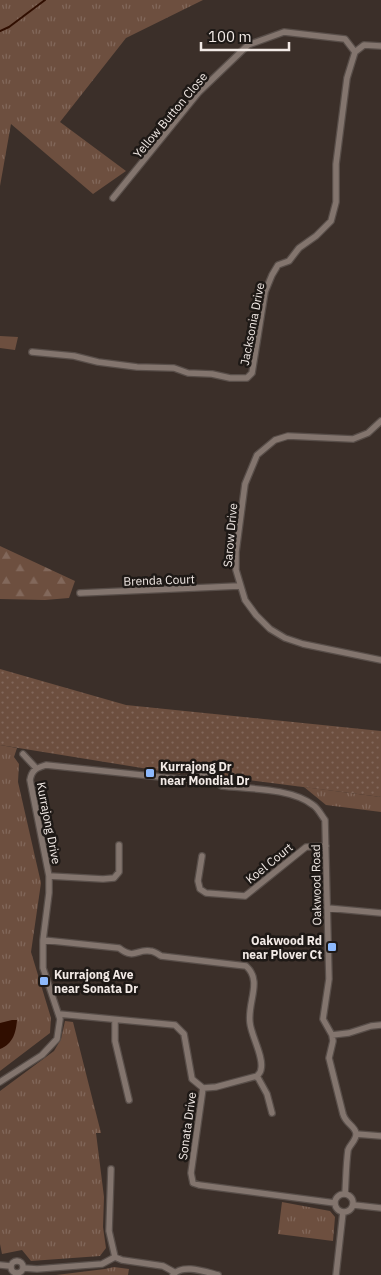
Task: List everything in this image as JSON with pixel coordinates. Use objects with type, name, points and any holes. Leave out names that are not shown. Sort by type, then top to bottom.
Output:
[{"type":"street","name":"Yellow Button Close","points":[[113,198],[199,92],[248,45],[284,32],[345,39],[355,52]]},
{"type":"street","points":[[355,52],[364,45],[381,46]]},
{"type":"street","name":"Jacksonia Drive","points":[[32,352],[74,356],[98,362],[137,367],[174,368],[188,373],[247,378],[252,373],[265,292],[272,275],[278,265],[289,261],[299,248],[316,236],[331,220],[336,202],[336,164],[348,78],[355,52]]},
{"type":"street","name":"Sarow Drive","points":[[381,421],[368,433],[353,439],[288,436],[275,440],[257,455],[245,484],[236,552],[236,570],[239,586],[245,600],[256,615],[270,628],[285,638],[303,644],[381,660]]},
{"type":"street","name":"Brenda Court","points":[[80,593],[239,586]]},
{"type":"street","points":[[23,754],[36,768]]},
{"type":"street","name":"Kurrajong Drive","points":[[0,1082],[42,1055],[58,1039],[60,1019],[43,968],[43,940],[49,893],[49,876],[30,780],[31,772],[46,764],[180,779],[189,779],[195,774],[206,774],[222,786],[283,793],[301,797],[315,806]]},
{"type":"street","name":"Oakwood Road","points":[[315,806],[325,820],[326,846],[329,979],[323,1019],[332,1035],[333,1041],[329,1058],[345,1121],[353,1127],[356,1134]]},
{"type":"street","points":[[49,876],[103,880],[114,878],[119,872],[120,845]]},
{"type":"street","name":"Koel Court","points":[[202,856],[198,881],[200,889],[206,893],[244,896],[306,846],[326,846]]},
{"type":"street","points":[[327,908],[381,913]]},
{"type":"street","points":[[43,940],[119,948],[126,954],[151,951],[161,956],[246,966],[252,971],[255,980],[250,1008],[250,1023],[259,1054],[261,1069],[257,1076],[216,1087],[203,1088]]},
{"type":"street","name":"Sonata Drive","points":[[58,1014],[175,1025],[184,1034],[192,1080],[203,1088],[191,1173],[193,1183],[335,1203]]},
{"type":"street","points":[[116,1020],[115,1041],[130,1100]]},
{"type":"street","points":[[332,1035],[381,1025]]},
{"type":"street","points":[[257,1076],[267,1094],[272,1113]]},
{"type":"street","points":[[345,1194],[349,1148],[356,1134],[381,1136]]},
{"type":"street","points":[[111,1169],[108,1231],[115,1257]]},
{"type":"street","points":[[345,1194],[352,1197],[354,1205],[350,1211],[343,1212],[336,1208],[335,1203],[339,1196],[345,1194]]},
{"type":"street","points":[[354,1205],[381,1208]]},
{"type":"street","points":[[336,1275],[343,1212]]},
{"type":"street","points":[[0,1265],[10,1266],[16,1274],[20,1273],[24,1268],[37,1269],[102,1264],[115,1257]]},
{"type":"street","points":[[115,1257],[122,1260],[163,1266],[174,1274],[181,1269],[218,1275]]},
{"type":"green space","points":[[0,0],[203,0],[126,38],[60,122],[126,171],[93,194],[11,124],[0,186]]},
{"type":"green space","points":[[0,336],[18,337],[15,350],[0,348]]},
{"type":"green space","points":[[0,546],[75,581],[69,598],[45,600],[0,599]]},
{"type":"green space","points":[[0,669],[126,705],[381,731],[381,797],[225,777],[202,769],[192,769],[179,774],[0,745]]},
{"type":"green space","points":[[0,745],[17,748],[14,757],[19,764],[18,782],[41,883],[31,952],[51,1018],[50,1033],[0,1071]]},
{"type":"green space","points":[[304,787],[381,797],[381,812],[326,805]]},
{"type":"green space","points":[[65,1021],[73,1022],[101,1133],[96,1133],[104,1197],[103,1227],[106,1248],[100,1256],[31,1261],[22,1250],[2,1254],[0,1244],[0,1091],[54,1051],[61,1039]]},
{"type":"green space","points":[[282,1202],[330,1211],[335,1217],[333,1241],[278,1234]]},
{"type":"green space","points":[[114,1267],[129,1269],[128,1275],[56,1275],[105,1269]]},
{"type":"shaded area","points":[[17,1020],[13,1037],[8,1044],[0,1049],[0,1023]]},
{"type":"waterway","points":[[0,31],[9,27],[45,0]]},
{"type":"place","name":"Kurrajong Dr near Mondial Dr","points":[[150,773]]},
{"type":"place","name":"Oakwood Rd near Plover Ct","points":[[332,947]]},
{"type":"place","name":"Kurrajong Ave near Sonata Dr","points":[[44,981]]}]
